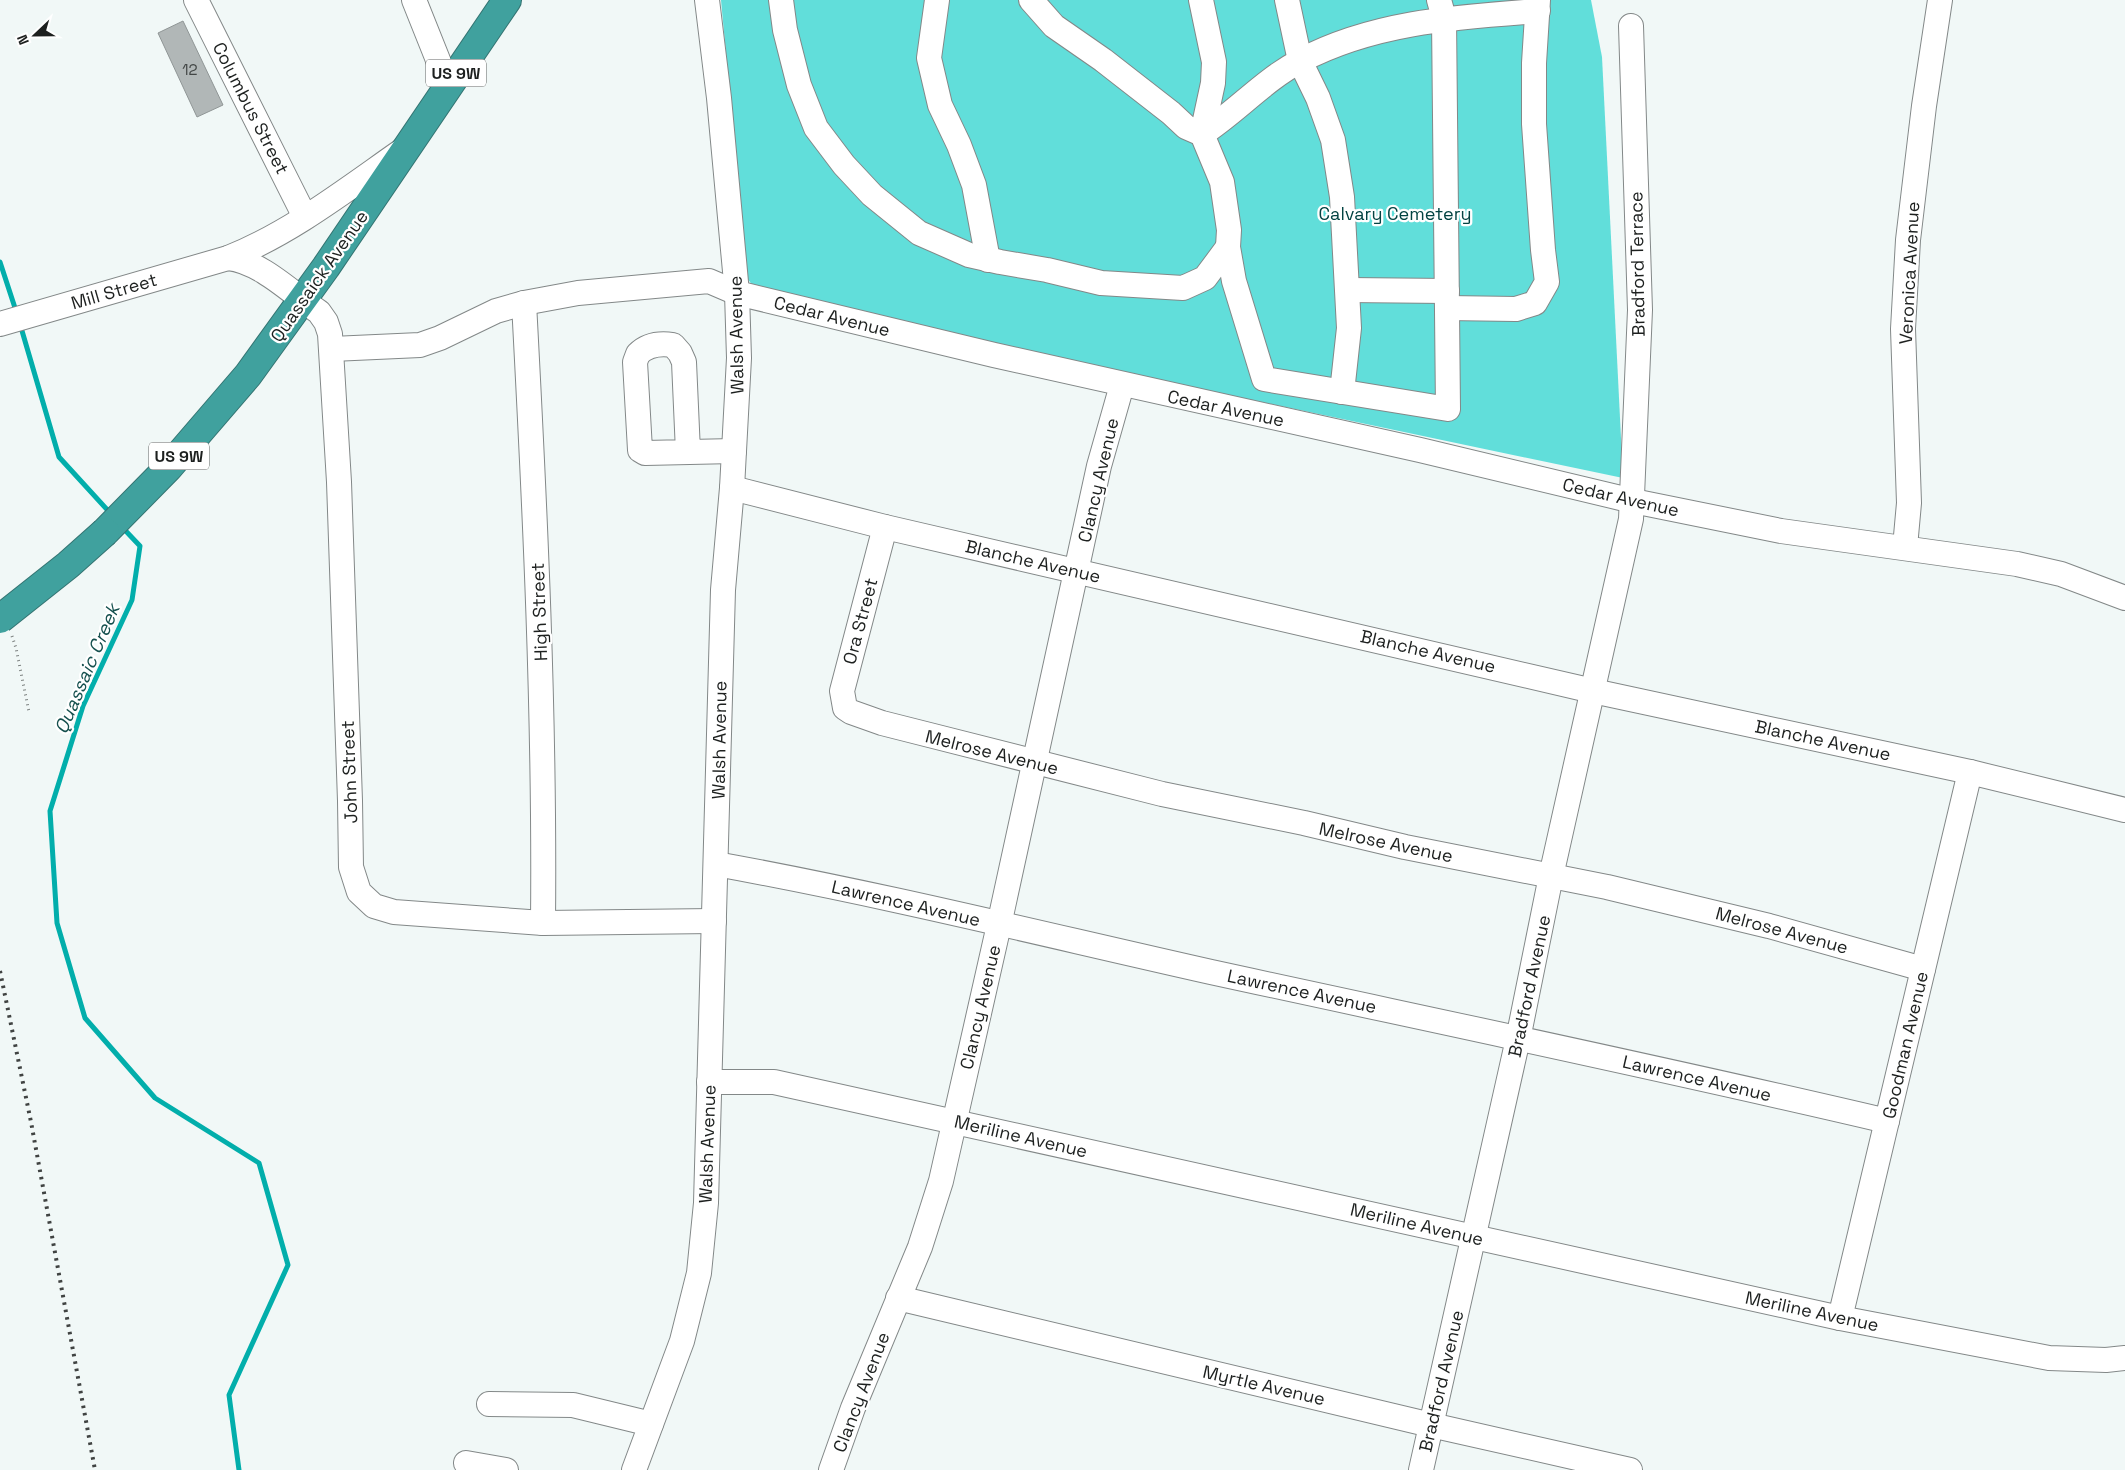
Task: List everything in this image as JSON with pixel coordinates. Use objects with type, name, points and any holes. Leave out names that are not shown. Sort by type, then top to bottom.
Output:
[{"type":"highway","name":"Quassaick Avenue","points":[[5,625],[105,532],[168,468],[248,375],[303,301],[506,0]]},
{"type":"street","name":"Columbus Street","points":[[196,0],[305,217]]},
{"type":"street","points":[[414,0],[448,85]]},
{"type":"street","name":"Walsh Avenue","points":[[634,1470],[682,1342],[699,1273],[706,1203],[723,590],[732,488],[739,358],[737,293],[719,98],[707,0]]},
{"type":"street","points":[[781,0],[785,30],[798,85],[816,128],[844,165],[872,196],[919,233],[968,255],[988,260],[1047,270],[1100,283],[1182,288],[1205,278],[1228,247]]},
{"type":"street","points":[[937,0],[928,58],[940,105],[959,145],[974,185],[988,260]]},
{"type":"street","points":[[1031,0],[1054,26],[1103,60],[1172,113],[1186,127],[1202,134]]},
{"type":"street","points":[[1201,0],[1214,62],[1213,84],[1202,134],[1222,182],[1229,230],[1228,247],[1234,281],[1264,379],[1448,409],[1442,9]]},
{"type":"street","points":[[1287,0],[1300,61],[1318,98],[1334,140],[1342,197],[1349,328],[1342,392]]},
{"type":"street","name":"Veronica Avenue","points":[[1905,547],[1909,503],[1903,329],[1908,240],[1924,106],[1940,0]]},
{"type":"street","points":[[1202,134],[1223,120],[1260,88],[1300,61],[1341,42],[1380,31],[1442,9],[1538,5],[1534,63],[1534,124],[1542,250],[1547,282],[1535,303],[1516,310],[1447,300],[1348,290]]},
{"type":"street","name":"Bradford Terrace","points":[[1631,26],[1640,310],[1633,501]]},
{"type":"street","points":[[228,258],[253,248],[305,217],[406,148]]},
{"type":"street","points":[[228,258],[240,259],[254,265],[303,301]]},
{"type":"street","name":"Mill Street","points":[[0,324],[228,258]]},
{"type":"street","name":"Cedar Avenue","points":[[332,349],[420,345],[440,338],[496,311],[524,303],[578,293],[709,281],[737,293],[1122,384],[1420,450],[1633,501],[1782,531],[2017,564],[2061,574],[2125,598]]},
{"type":"street","name":"John Street","points":[[303,301],[319,312],[326,322],[332,349],[340,482],[351,867],[357,889],[374,906],[394,912],[543,923],[714,921]]},
{"type":"street","name":"High Street","points":[[524,303],[540,658],[544,802],[543,923]]},
{"type":"street","name":"Clancy Avenue","points":[[831,1470],[853,1408],[920,1247],[940,1182],[999,925],[1099,466],[1122,384]]},
{"type":"street","points":[[688,452],[734,451]]},
{"type":"street","name":"Blanche Avenue","points":[[732,488],[885,527],[1593,690],[1970,772],[2125,810]]},
{"type":"street","name":"Bradford Avenue","points":[[1421,1470],[1518,1039],[1551,876],[1632,519],[1633,501]]},
{"type":"street","name":"Ora Street","points":[[851,712],[845,708],[842,691],[885,527]]},
{"type":"street","name":"Melrose Avenue","points":[[851,712],[882,723],[1162,794],[1304,823],[1405,847],[1607,887],[1770,926],[1923,969]]},
{"type":"street","name":"Goodman Avenue","points":[[1840,1318],[1970,772]]},
{"type":"street","name":"Lawrence Avenue","points":[[716,864],[811,881],[999,925],[1690,1075],[1887,1121]]},
{"type":"street","name":"Meriline Avenue","points":[[710,1082],[774,1082],[1840,1318],[2049,1358],[2106,1360],[2125,1358]]},
{"type":"street","name":"Myrtle Avenue","points":[[898,1298],[1431,1425],[1630,1470]]},
{"type":"street","points":[[489,1404],[573,1405],[651,1424]]},
{"type":"street","points":[[466,1463],[506,1470]]},
{"type":"path","points":[[5,625],[16,648],[29,712]]},
{"type":"green space","name":"Calvary Cemetery","points":[[721,0],[1591,0],[1602,57],[1623,478],[1204,390],[756,290],[747,278]]},
{"type":"building","points":[[183,21],[223,105],[197,117],[158,33]]},
{"type":"waterway","name":"Quassaic Creek","points":[[0,262],[17,314]]},
{"type":"waterway","name":"Quassaic Creek","points":[[20,324],[59,457],[112,515]]},
{"type":"waterway","name":"Quassaic Creek","points":[[122,527],[140,546],[132,600],[83,706],[50,811],[57,923],[85,1018],[155,1098],[259,1163],[288,1265],[229,1395],[239,1470]]},
{"type":"railway","points":[[0,971],[31,1122],[95,1470]]}]
